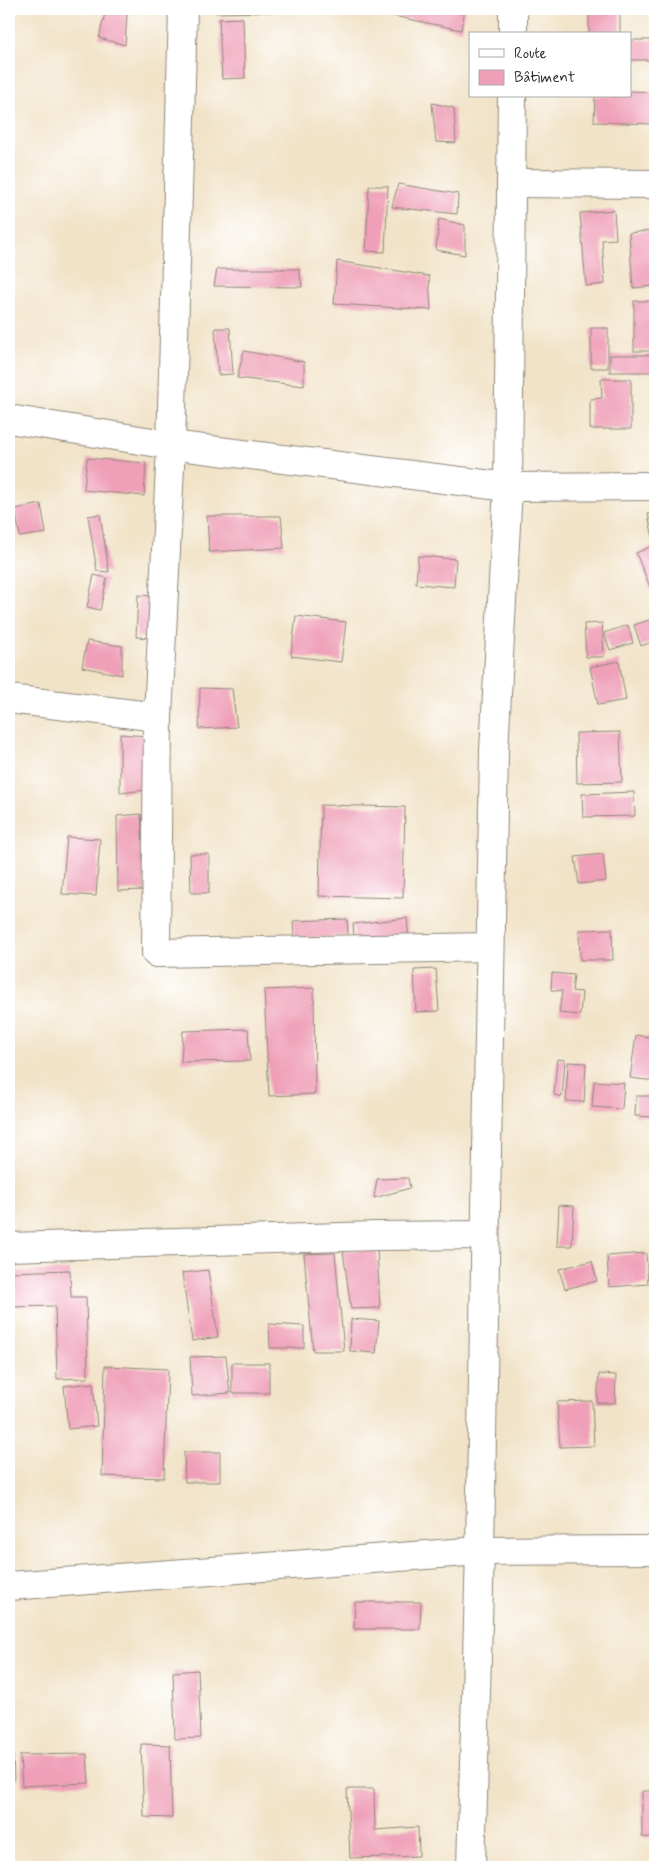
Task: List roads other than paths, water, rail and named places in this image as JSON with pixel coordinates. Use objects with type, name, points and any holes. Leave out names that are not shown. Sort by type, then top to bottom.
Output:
[{"type":"street","points":[[182,9],[171,445],[158,717],[156,953],[490,947]]},
{"type":"street","points":[[513,9],[513,32]]},
{"type":"street","points":[[471,1867],[480,1551],[494,751],[508,487],[512,98]]},
{"type":"street","points":[[511,183],[655,184]]},
{"type":"street","points":[[9,419],[171,445],[508,487],[655,486]]},
{"type":"street","points":[[9,699],[158,717]]},
{"type":"street","points":[[9,1247],[377,1236],[485,1235]]},
{"type":"street","points":[[9,1586],[480,1551],[655,1550]]}]
